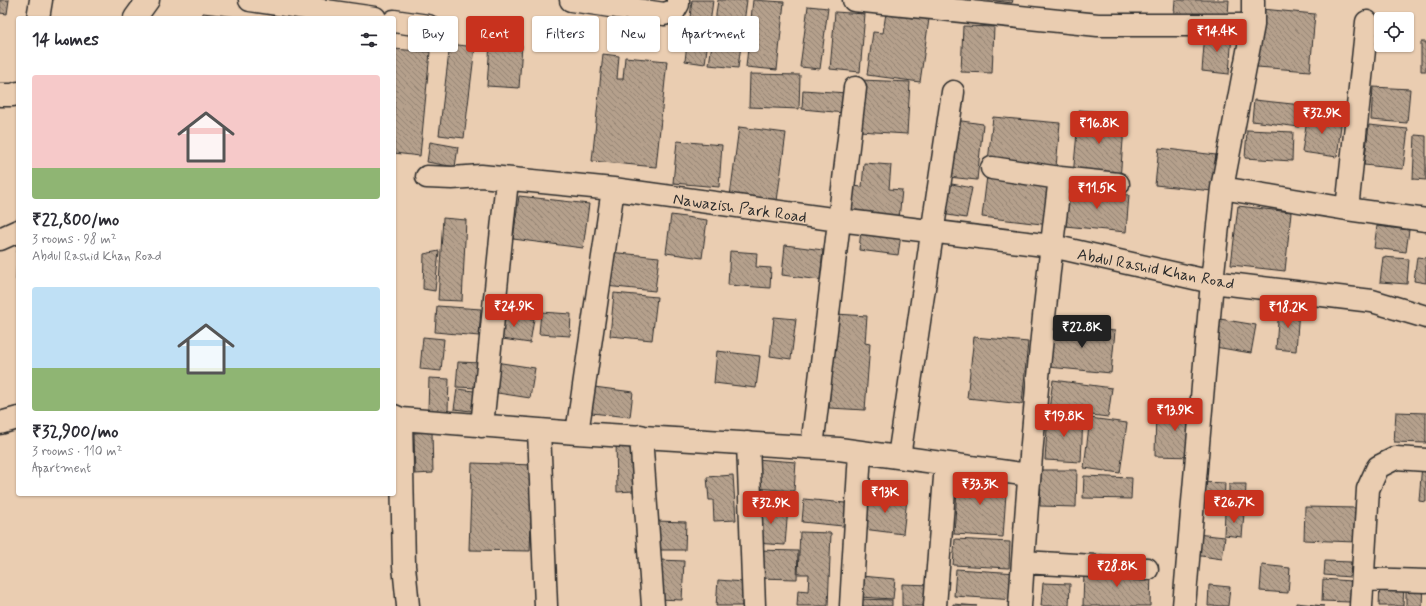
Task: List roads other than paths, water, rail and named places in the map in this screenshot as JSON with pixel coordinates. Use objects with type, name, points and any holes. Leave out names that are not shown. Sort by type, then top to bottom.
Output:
[{"type":"street","points":[[38,16],[40,0]]},
{"type":"street","points":[[136,16],[148,0]]},
{"type":"street","points":[[250,0],[361,16]]},
{"type":"street","points":[[571,0],[664,14],[674,11],[678,4],[678,0]]},
{"type":"street","points":[[854,0],[1098,25],[1253,25]]},
{"type":"street","points":[[1184,606],[1212,282],[1222,188],[1253,25],[1253,0]]},
{"type":"street","points":[[396,21],[408,23]]},
{"type":"street","points":[[1347,209],[1367,22]]},
{"type":"street","points":[[812,447],[855,88]]},
{"type":"street","points":[[899,457],[953,92]]},
{"type":"street","points":[[0,95],[16,94]]},
{"type":"street","points":[[992,168],[1060,178],[1118,184]]},
{"type":"street","name":"Nawazish Park Road","points":[[428,177],[452,178],[481,176],[507,180],[613,189],[839,220],[1052,246]]},
{"type":"street","points":[[1020,606],[1029,475],[1060,178]]},
{"type":"street","points":[[482,426],[507,180]]},
{"type":"street","points":[[1222,188],[1347,209],[1426,220]]},
{"type":"street","points":[[577,433],[613,189]]},
{"type":"street","points":[[0,239],[16,232]]},
{"type":"street","name":"Abdul Rashid Khan Road","points":[[1052,246],[1212,282],[1372,300],[1426,318]]},
{"type":"street","points":[[408,606],[404,566],[398,418],[577,433],[812,447],[899,457],[1029,475]]},
{"type":"street","points":[[0,423],[16,419]]},
{"type":"street","points":[[539,430],[546,606]]},
{"type":"street","points":[[642,436],[653,606]]},
{"type":"street","points":[[748,443],[754,606]]},
{"type":"street","points":[[851,606],[860,452]]},
{"type":"street","points":[[1361,606],[1368,489],[1378,467],[1396,458],[1426,460]]},
{"type":"street","points":[[935,606],[946,464]]},
{"type":"street","points":[[1023,562],[1147,569]]},
{"type":"street","points":[[1363,579],[1426,581]]}]
